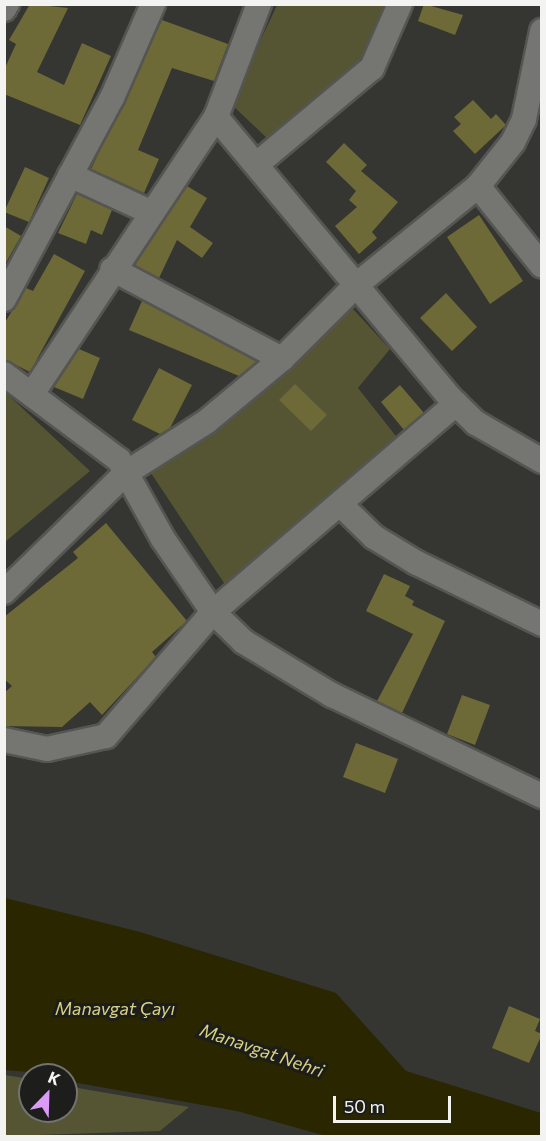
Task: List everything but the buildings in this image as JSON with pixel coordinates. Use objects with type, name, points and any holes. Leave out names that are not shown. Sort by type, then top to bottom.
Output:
[{"type":"street","points":[[4,9],[7,4]]},
{"type":"street","points":[[4,299],[70,175],[153,4]]},
{"type":"street","points":[[257,164],[372,68],[400,4]]},
{"type":"street","points":[[34,391],[112,269],[216,117],[252,7]]},
{"type":"street","points":[[4,592],[126,473],[206,422],[282,359],[355,286],[478,186],[524,119],[542,31]]},
{"type":"street","points":[[216,117],[456,404],[476,423],[542,461]]},
{"type":"street","points":[[70,175],[150,213]]},
{"type":"street","points":[[478,186],[542,266]]},
{"type":"street","points":[[112,269],[282,359]]},
{"type":"street","points":[[4,374],[34,391],[92,435],[126,473],[213,612],[244,642],[332,695],[542,796]]},
{"type":"street","points":[[4,740],[47,749],[106,736],[213,612],[341,505],[456,404]]},
{"type":"street","points":[[341,505],[374,537],[417,563],[542,624]]},
{"type":"shaded area","points":[[277,5],[391,5],[366,66],[271,142],[231,104]]},
{"type":"shaded area","points":[[353,309],[390,349],[358,388],[399,440],[226,586],[151,473]]},
{"type":"shaded area","points":[[5,392],[90,471],[4,542]]},
{"type":"shaded area","points":[[5,1075],[18,1077],[18,1123],[78,1123],[78,1088],[189,1107],[160,1131],[5,1136]]},
{"type":"water","name":"Manavgat Çayı","points":[[5,898],[140,932],[336,993],[406,1071],[541,1113],[541,1136],[326,1136],[237,1111],[78,1083],[78,1063],[18,1063],[18,1071],[5,1070]]},
{"type":"water label","name":"Manavgat Nehri","points":[[262,1050]]}]
